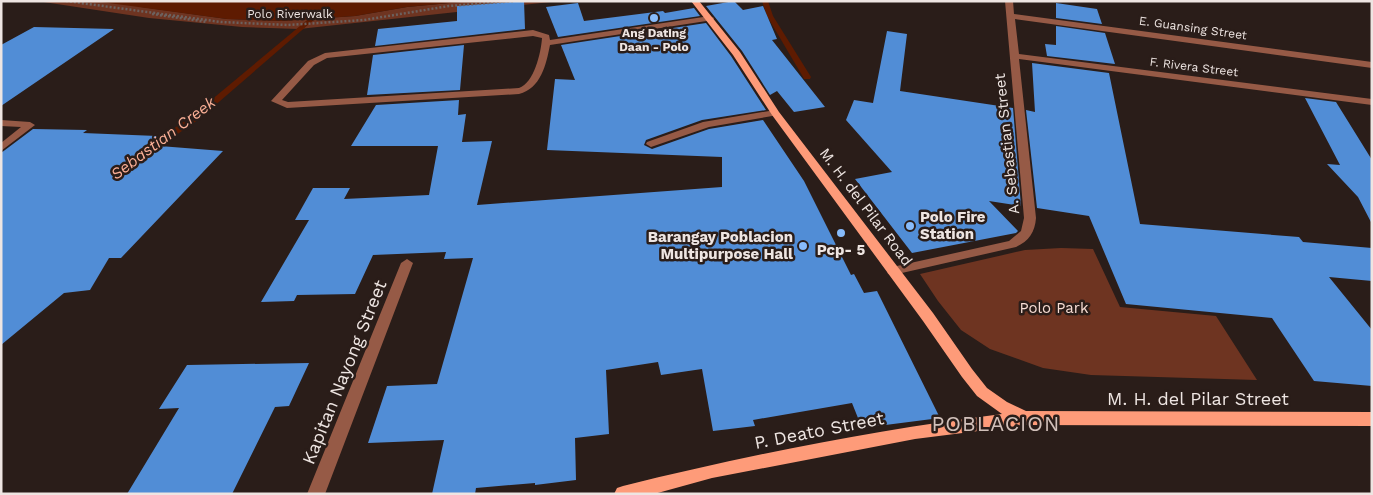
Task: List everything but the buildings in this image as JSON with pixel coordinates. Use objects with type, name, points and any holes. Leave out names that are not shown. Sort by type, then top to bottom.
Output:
[{"type":"main road","name":"M. H. del Pilar Road","points":[[695,1],[737,54],[775,113],[982,392],[1001,407],[1025,418]]},
{"type":"main road","name":"M. H. del Pilar Street","points":[[1025,418],[1372,419]]},
{"type":"main road","name":"P. Deato Street","points":[[623,494],[712,471],[915,432],[1025,418]]},
{"type":"street","name":"A. Sebastian Street","points":[[893,271],[1012,244],[1020,241],[1026,235],[1030,218],[1009,1]]},
{"type":"street","name":"E. Guansing Street","points":[[1010,16],[1372,65]]},
{"type":"street","points":[[547,43],[710,18]]},
{"type":"street","points":[[533,33],[546,37],[547,43],[534,81],[526,89],[519,91],[287,104],[276,101],[311,63],[325,56],[533,33]]},
{"type":"street","name":"F. Rivera Street","points":[[1013,56],[1372,102]]},
{"type":"street","points":[[651,144],[707,124],[775,113]]},
{"type":"street","points":[[1,123],[30,125],[1,148]]},
{"type":"street","name":"Kapitan Nayong Street","points":[[316,494],[407,263]]},
{"type":"path","name":"Polo Riverwalk","points":[[66,1],[149,13],[156,16],[221,22],[288,25],[364,20],[449,6],[514,1]]},
{"type":"green space","points":[[37,1],[125,1],[140,4],[141,7],[227,19],[282,21],[355,16],[407,7],[471,1],[560,1],[299,29],[242,27],[149,18]]},
{"type":"green space","name":"Polo Park","points":[[1093,249],[1120,307],[1216,316],[1257,380],[1091,375],[1043,368],[990,349],[961,330],[920,274],[1025,250]]},
{"type":"shaded area","points":[[94,1],[471,1],[407,7],[355,16],[282,21],[227,19]]},
{"type":"waterway","points":[[765,1],[770,16],[807,77]]},
{"type":"waterway","name":"Sebastian Creek","points":[[144,153],[195,118],[320,12]]},
{"type":"place","name":"Ang Dating Daan - Polo","points":[[654,18]]},
{"type":"place","name":"Polo Fire Station","points":[[910,226]]},
{"type":"place","name":"Pcp- 5","points":[[841,233]]},
{"type":"place","name":"Barangay Poblacion Multipurpose Hall","points":[[803,246]]},
{"type":"district","name":"POBLACION","points":[[996,423]]}]
